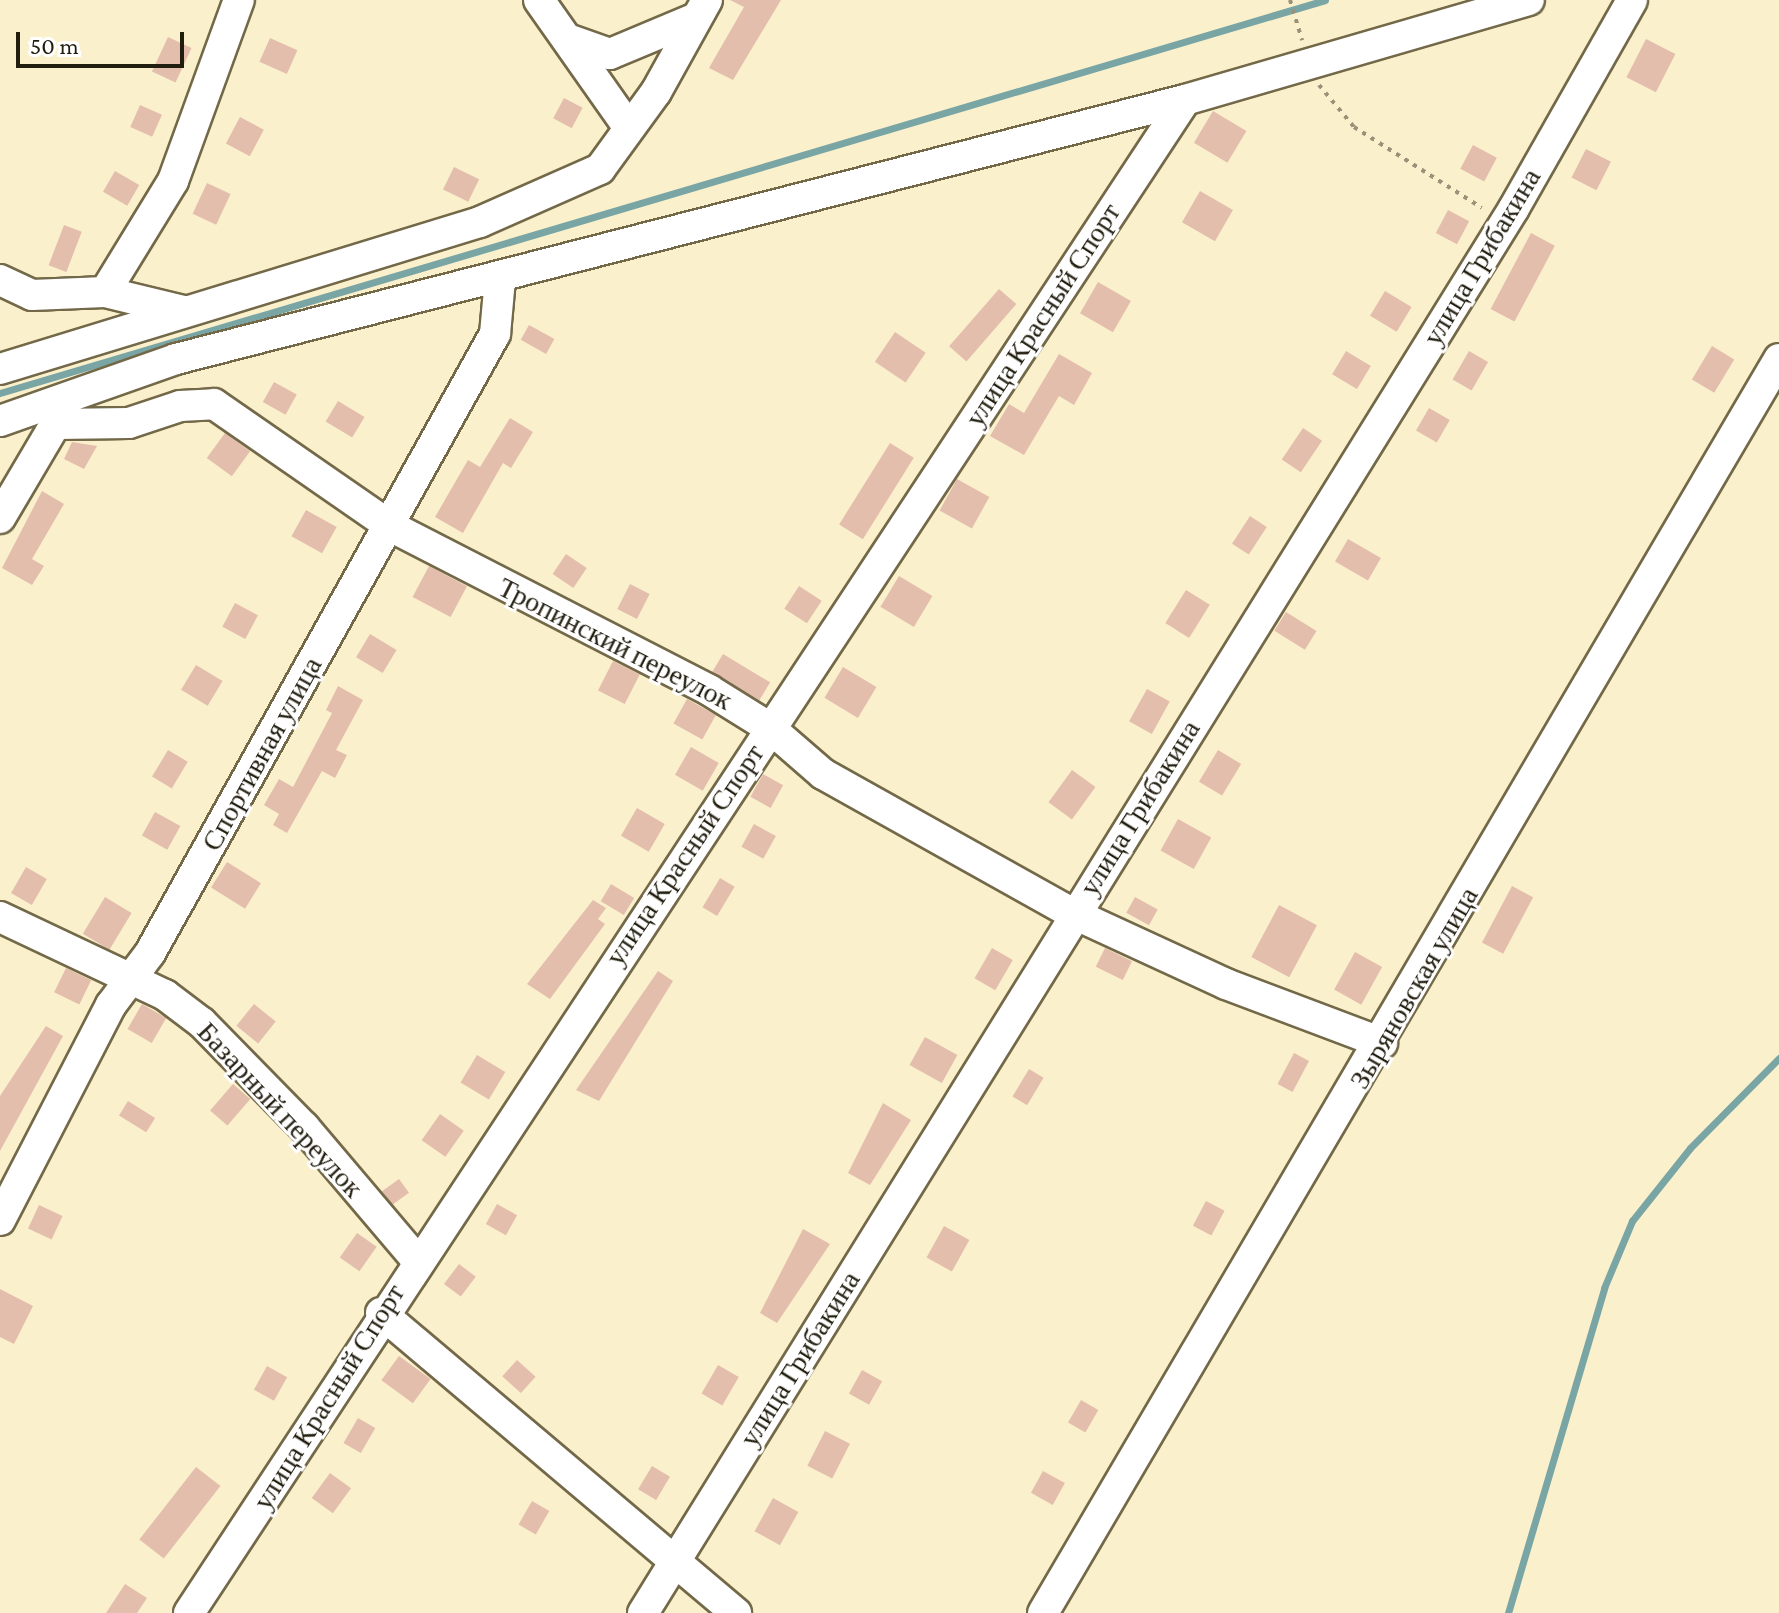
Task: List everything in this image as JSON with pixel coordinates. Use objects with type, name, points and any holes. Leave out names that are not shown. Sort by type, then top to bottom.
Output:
[{"type":"street","points":[[116,334],[105,292],[173,181],[239,0]]},
{"type":"street","points":[[539,0],[627,125]]},
{"type":"street","points":[[0,421],[62,413],[176,359],[500,279],[1185,100],[1529,0]]},
{"type":"street","name":"улица Грибакина","points":[[643,1613],[1505,222],[1632,0]]},
{"type":"street","points":[[570,40],[610,54],[702,9]]},
{"type":"street","points":[[0,369],[196,312],[480,222],[600,169],[627,125],[656,92],[702,9]]},
{"type":"street","name":"улица Красный Спорт","points":[[189,1613],[416,1259],[1185,100]]},
{"type":"street","name":"Спортивная улица","points":[[0,1220],[111,1005],[132,980],[390,526],[495,334],[500,279]]},
{"type":"street","points":[[0,280],[32,295],[105,292],[158,310],[196,312]]},
{"type":"street","name":"Зыряновская улица","points":[[1043,1613],[1382,1043],[1779,359]]},
{"type":"street","name":"Тропинский переулок","points":[[62,413],[129,423],[180,406],[214,404],[390,526],[770,728],[823,774],[1074,914],[1226,984],[1382,1043]]},
{"type":"street","points":[[0,518],[62,413]]},
{"type":"street","name":"Базарный переулок","points":[[0,917],[165,995],[237,1054],[416,1259]]},
{"type":"street","points":[[381,1313],[678,1558],[736,1613]]},
{"type":"path","points":[[1290,0],[1309,64],[1325,98],[1354,127],[1505,222]]},
{"type":"building","points":[[730,0],[781,0],[733,80],[709,68],[744,7]]},
{"type":"building","points":[[168,37],[192,48],[176,82],[152,71]]},
{"type":"building","points":[[270,38],[297,50],[287,74],[259,62]]},
{"type":"building","points":[[1646,39],[1675,54],[1656,92],[1626,77]]},
{"type":"building","points":[[564,98],[583,108],[572,128],[553,118]]},
{"type":"building","points":[[140,105],[162,115],[152,137],[130,127]]},
{"type":"building","points":[[1213,111],[1246,131],[1227,163],[1194,143]]},
{"type":"building","points":[[240,117],[264,130],[250,156],[226,143]]},
{"type":"building","points":[[1473,145],[1497,158],[1484,182],[1460,169]]},
{"type":"building","points":[[1586,149],[1611,162],[1596,190],[1571,178]]},
{"type":"building","points":[[454,167],[479,179],[468,202],[443,189]]},
{"type":"building","points":[[115,171],[139,185],[127,206],[103,192]]},
{"type":"building","points":[[207,183],[231,194],[216,225],[193,214]]},
{"type":"building","points":[[1200,191],[1233,210],[1215,241],[1182,222]]},
{"type":"building","points":[[1448,210],[1469,221],[1457,244],[1436,233]]},
{"type":"building","points":[[64,225],[82,232],[66,272],[49,265]]},
{"type":"building","points":[[1531,233],[1555,246],[1514,322],[1491,309]]},
{"type":"building","points":[[1098,282],[1131,301],[1113,332],[1080,313]]},
{"type":"building","points":[[999,289],[1016,304],[966,361],[949,346]]},
{"type":"building","points":[[1385,291],[1412,307],[1397,332],[1370,316]]},
{"type":"building","points":[[529,325],[554,339],[546,354],[521,340]]},
{"type":"building","points":[[895,332],[926,353],[906,383],[875,362]]},
{"type":"building","points":[[1712,346],[1734,359],[1714,393],[1692,379]]},
{"type":"building","points":[[1346,351],[1371,366],[1357,389],[1332,374]]},
{"type":"building","points":[[1469,351],[1488,362],[1472,391],[1452,380]]},
{"type":"building","points":[[1059,354],[1092,373],[1074,405],[1059,396],[1024,455],[990,436],[1009,404],[1024,413]]},
{"type":"building","points":[[274,382],[297,395],[286,415],[263,402]]},
{"type":"building","points":[[338,401],[365,417],[352,438],[326,422]]},
{"type":"building","points":[[1429,408],[1450,420],[1437,443],[1416,431]]},
{"type":"building","points":[[510,418],[533,432],[511,468],[503,463],[463,533],[435,517],[468,460],[480,467]]},
{"type":"building","points":[[1303,428],[1322,441],[1301,472],[1282,460]]},
{"type":"building","points":[[225,433],[250,451],[232,476],[207,458]]},
{"type":"building","points":[[72,442],[97,446],[84,469],[64,459]]},
{"type":"building","points":[[890,443],[914,458],[863,539],[839,524]]},
{"type":"building","points":[[957,479],[989,497],[972,528],[940,510]]},
{"type":"building","points":[[42,491],[64,504],[32,559],[44,566],[32,585],[2,568]]},
{"type":"building","points":[[306,510],[337,527],[322,553],[291,536]]},
{"type":"building","points":[[1250,516],[1267,527],[1249,555],[1232,544]]},
{"type":"building","points":[[1348,539],[1381,558],[1368,581],[1335,562]]},
{"type":"building","points":[[566,554],[587,568],[573,588],[553,574]]},
{"type":"building","points":[[429,566],[467,586],[451,617],[413,597]]},
{"type":"building","points":[[899,576],[932,596],[914,627],[880,607]]},
{"type":"building","points":[[630,584],[650,594],[637,619],[617,609]]},
{"type":"building","points":[[799,586],[822,601],[807,623],[784,609]]},
{"type":"building","points":[[1186,590],[1210,605],[1189,638],[1165,623]]},
{"type":"building","points":[[235,603],[258,615],[245,639],[222,627]]},
{"type":"building","points":[[1286,612],[1317,631],[1305,650],[1274,631]]},
{"type":"building","points":[[370,634],[397,650],[383,673],[356,657]]},
{"type":"building","points":[[723,654],[770,682],[759,700],[712,672]]},
{"type":"building","points":[[613,661],[640,675],[625,704],[598,690]]},
{"type":"building","points":[[196,665],[223,681],[208,706],[181,690]]},
{"type":"building","points":[[843,667],[876,687],[858,718],[824,698]]},
{"type":"building","points":[[338,686],[363,700],[336,750],[347,755],[335,778],[322,771],[287,833],[273,825],[279,814],[264,805],[279,779],[293,787],[332,713],[326,710]]},
{"type":"building","points":[[1147,689],[1170,702],[1152,734],[1129,721]]},
{"type":"building","points":[[687,699],[716,715],[702,739],[673,723]]},
{"type":"building","points":[[691,747],[719,763],[703,791],[675,775]]},
{"type":"building","points":[[168,750],[188,762],[172,788],[152,777]]},
{"type":"building","points":[[1218,750],[1241,764],[1222,796],[1199,782]]},
{"type":"building","points":[[1072,770],[1095,787],[1072,819],[1048,802]]},
{"type":"building","points":[[763,774],[783,785],[771,808],[750,797]]},
{"type":"building","points":[[637,808],[665,824],[649,852],[621,836]]},
{"type":"building","points":[[155,812],[180,826],[167,850],[142,836]]},
{"type":"building","points":[[1178,819],[1211,837],[1194,869],[1161,850]]},
{"type":"building","points":[[754,824],[776,836],[763,859],[741,847]]},
{"type":"building","points":[[227,862],[261,883],[245,909],[211,887]]},
{"type":"building","points":[[26,867],[47,879],[32,905],[11,893]]},
{"type":"building","points":[[720,878],[735,887],[717,916],[702,907]]},
{"type":"building","points":[[611,884],[634,898],[624,915],[601,901]]},
{"type":"building","points":[[1512,886],[1533,897],[1503,954],[1482,943]]},
{"type":"building","points":[[105,897],[132,913],[109,950],[83,934]]},
{"type":"building","points":[[1135,897],[1158,910],[1149,925],[1126,913]]},
{"type":"building","points":[[593,900],[606,908],[598,919],[605,924],[550,999],[527,984]]},
{"type":"building","points":[[1279,905],[1317,925],[1289,977],[1251,957]]},
{"type":"building","points":[[992,948],[1013,960],[995,990],[974,978]]},
{"type":"building","points":[[1105,948],[1132,961],[1123,980],[1096,967]]},
{"type":"building","points":[[1355,952],[1382,967],[1361,1005],[1334,990]]},
{"type":"building","points":[[66,968],[91,980],[79,1005],[54,992]]},
{"type":"building","points":[[658,971],[673,981],[599,1101],[576,1090]]},
{"type":"building","points":[[142,1004],[166,1018],[152,1043],[128,1029]]},
{"type":"building","points":[[254,1004],[276,1022],[258,1043],[236,1026]]},
{"type":"building","points":[[46,1026],[63,1036],[0,1151],[0,1096]]},
{"type":"building","points":[[925,1037],[957,1055],[942,1083],[909,1065]]},
{"type":"building","points":[[1294,1053],[1309,1061],[1293,1092],[1278,1084]]},
{"type":"building","points":[[477,1055],[505,1072],[489,1099],[461,1082]]},
{"type":"building","points":[[1029,1069],[1044,1078],[1027,1105],[1013,1096]]},
{"type":"building","points":[[233,1084],[250,1099],[227,1126],[210,1110]]},
{"type":"building","points":[[128,1101],[155,1118],[146,1132],[119,1115]]},
{"type":"building","points":[[883,1103],[911,1120],[870,1185],[848,1173]]},
{"type":"building","points":[[440,1114],[464,1131],[445,1157],[422,1140]]},
{"type":"building","points":[[399,1179],[409,1193],[392,1205],[382,1191]]},
{"type":"building","points":[[1206,1201],[1225,1211],[1211,1236],[1193,1226]]},
{"type":"building","points":[[497,1204],[517,1215],[506,1235],[486,1224]]},
{"type":"building","points":[[39,1205],[63,1216],[52,1240],[28,1229]]},
{"type":"building","points":[[944,1226],[969,1240],[952,1272],[927,1257]]},
{"type":"building","points":[[803,1229],[830,1244],[777,1323],[760,1313]]},
{"type":"building","points":[[357,1233],[377,1247],[359,1271],[340,1258]]},
{"type":"building","points":[[459,1264],[476,1277],[461,1297],[444,1284]]},
{"type":"building","points":[[0,1289],[33,1306],[14,1344],[0,1337]]},
{"type":"building","points":[[399,1356],[431,1379],[413,1403],[381,1380]]},
{"type":"building","points":[[517,1360],[536,1377],[521,1393],[502,1376]]},
{"type":"building","points":[[718,1365],[739,1377],[722,1406],[702,1394]]},
{"type":"building","points":[[267,1366],[287,1377],[274,1401],[254,1390]]},
{"type":"building","points":[[862,1370],[882,1381],[869,1405],[849,1394]]},
{"type":"building","points":[[1081,1400],[1098,1410],[1085,1433],[1068,1423]]},
{"type":"building","points":[[358,1418],[375,1428],[361,1453],[344,1443]]},
{"type":"building","points":[[825,1431],[850,1444],[832,1478],[807,1466]]},
{"type":"building","points":[[652,1466],[670,1477],[656,1500],[638,1489]]},
{"type":"building","points":[[196,1467],[220,1486],[164,1559],[139,1539]]},
{"type":"building","points":[[1043,1471],[1065,1483],[1053,1505],[1031,1493]]},
{"type":"building","points":[[330,1473],[351,1488],[333,1513],[312,1498]]},
{"type":"building","points":[[773,1498],[798,1512],[780,1545],[755,1531]]},
{"type":"building","points":[[532,1501],[549,1511],[536,1534],[518,1524]]},
{"type":"building","points":[[125,1584],[147,1598],[137,1613],[106,1613]]},
{"type":"waterway","points":[[0,393],[1325,0]]},
{"type":"waterway","points":[[1508,1613],[1604,1288],[1632,1221],[1690,1148],[1779,1058]]}]
